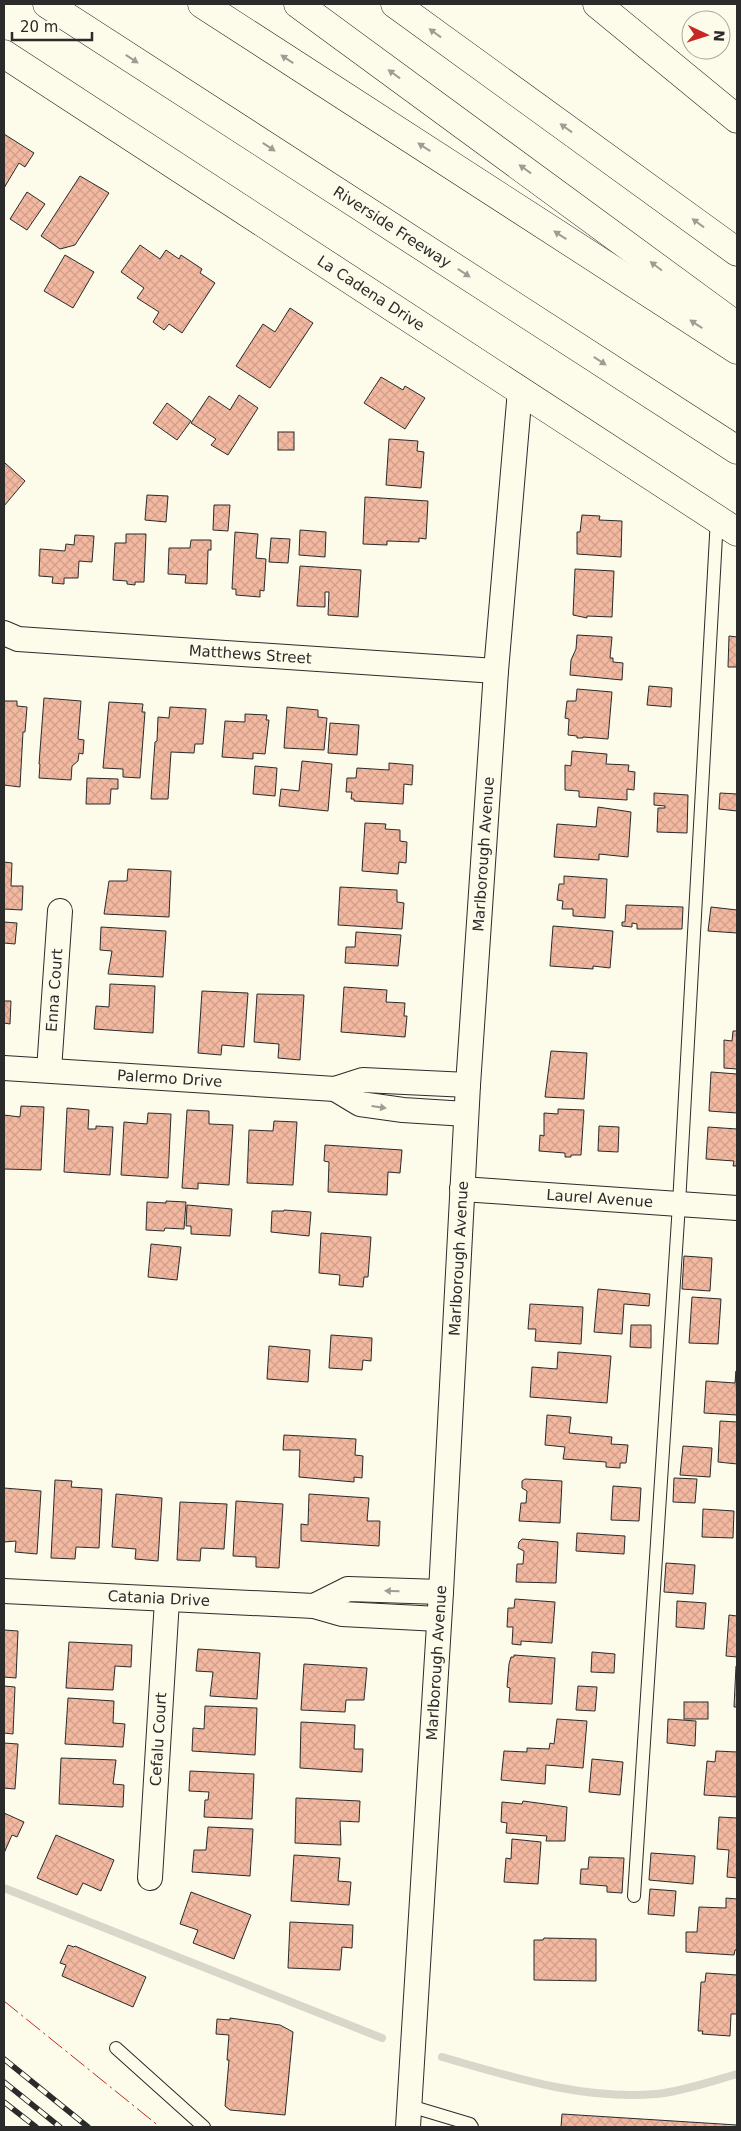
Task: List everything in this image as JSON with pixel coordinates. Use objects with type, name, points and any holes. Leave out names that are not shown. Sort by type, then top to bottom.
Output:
[{"type":"main road","name":"Riverside Freeway","points":[[47,4],[737,450]]},
{"type":"main road","points":[[202,4],[737,350]]},
{"type":"main road","points":[[298,4],[737,326]]},
{"type":"main road","points":[[395,4],[737,252]]},
{"type":"main road","points":[[597,4],[737,119]]},
{"type":"main road","name":"La Cadena Drive","points":[[4,54],[727,525]]},
{"type":"street","name":"Marlborough Avenue","points":[[409,2117],[441,1592],[466,1114],[496,671],[520,390]]},
{"type":"street","name":"Matthews Street","points":[[4,633],[18,639],[496,671]]},
{"type":"street","name":"Enna Court","points":[[48,1070],[60,911]]},
{"type":"street","name":"Palermo Drive","points":[[4,1068],[335,1089],[364,1080],[468,1085]]},
{"type":"street","name":"Palermo Drive","points":[[335,1089],[360,1104],[403,1110],[466,1114]]},
{"type":"street","name":"Laurel Avenue","points":[[462,1189],[737,1208]]},
{"type":"street","name":"Catania Drive","points":[[314,1606],[348,1589],[441,1592]]},
{"type":"street","name":"Catania Drive","points":[[4,1591],[314,1606],[342,1614],[439,1619]]},
{"type":"street","name":"Cefalu Court","points":[[150,1878],[167,1600]]},
{"type":"lane","points":[[634,1896],[679,1204],[727,525]]},
{"type":"lane","points":[[116,2048],[204,2127]]},
{"type":"lane","points":[[409,2117],[470,2124],[472,2127]]},
{"type":"building","points":[[4,134],[34,153],[25,167],[19,163],[4,188]]},
{"type":"building","points":[[80,176],[109,193],[75,245],[60,249],[41,236]]},
{"type":"building","points":[[27,192],[45,204],[27,230],[10,219]]},
{"type":"building","points":[[140,245],[160,259],[166,250],[179,259],[181,255],[202,269],[200,273],[215,283],[182,333],[169,324],[164,330],[153,322],[159,312],[137,298],[144,288],[121,272]]},
{"type":"building","points":[[65,255],[94,272],[73,308],[44,291]]},
{"type":"building","points":[[290,308],[313,323],[270,388],[236,366],[263,324],[275,332]]},
{"type":"building","points":[[381,377],[403,390],[405,386],[425,398],[405,429],[364,403]]},
{"type":"building","points":[[239,395],[258,408],[228,455],[211,445],[216,439],[191,423],[209,396],[230,410]]},
{"type":"building","points":[[167,403],[191,421],[177,440],[153,423]]},
{"type":"building","points":[[278,432],[294,432],[294,450],[278,450]]},
{"type":"building","points":[[389,439],[418,441],[417,451],[424,452],[421,488],[386,485]]},
{"type":"building","points":[[5,463],[25,481],[4,506],[4,465]]},
{"type":"building","points":[[147,495],[168,496],[166,522],[145,520]]},
{"type":"building","points":[[365,497],[428,501],[426,539],[419,538],[419,542],[387,541],[387,545],[363,544]]},
{"type":"building","points":[[214,505],[230,505],[228,531],[213,530]]},
{"type":"building","points":[[582,515],[600,516],[599,520],[622,521],[621,557],[577,554],[577,532],[580,532]]},
{"type":"building","points":[[300,530],[326,532],[325,557],[299,555]]},
{"type":"building","points":[[235,532],[258,534],[256,558],[266,559],[264,591],[260,590],[260,597],[236,595],[236,589],[232,589]]},
{"type":"building","points":[[126,534],[146,534],[144,582],[135,582],[135,585],[127,584],[127,581],[113,580],[115,543],[126,543]]},
{"type":"building","points":[[75,535],[94,536],[92,562],[79,561],[78,578],[64,578],[64,584],[52,583],[53,577],[39,576],[40,549],[65,551],[66,544],[74,545]]},
{"type":"building","points":[[271,538],[290,539],[288,563],[269,562]]},
{"type":"building","points":[[191,540],[211,540],[211,550],[208,550],[207,584],[185,583],[186,575],[168,574],[169,548],[190,548]]},
{"type":"building","points":[[300,566],[361,570],[358,617],[328,615],[329,592],[325,592],[325,607],[297,606]]},
{"type":"building","points":[[575,569],[614,571],[612,617],[587,616],[587,618],[573,615]]},
{"type":"building","points":[[577,635],[612,637],[610,658],[613,658],[613,662],[623,663],[622,680],[570,675],[571,660],[576,649]]},
{"type":"building","points":[[729,636],[737,637],[737,667],[728,667]]},
{"type":"building","points":[[649,686],[672,688],[671,707],[647,705]]},
{"type":"building","points":[[577,689],[612,692],[608,739],[577,738],[577,736],[568,735],[569,719],[565,718],[567,701],[576,701]]},
{"type":"building","points":[[44,698],[81,701],[78,739],[84,740],[83,754],[79,753],[78,761],[72,766],[71,780],[39,778]]},
{"type":"building","points":[[4,701],[17,701],[17,706],[27,707],[25,732],[23,732],[20,787],[4,785]]},
{"type":"building","points":[[109,702],[143,704],[142,712],[145,712],[140,778],[123,777],[123,769],[103,768]]},
{"type":"building","points":[[170,707],[206,709],[203,744],[195,744],[194,753],[171,752],[168,799],[151,799],[158,717],[169,718]]},
{"type":"building","points":[[287,707],[318,710],[318,717],[327,718],[324,750],[284,748]]},
{"type":"building","points":[[245,714],[267,715],[266,720],[269,720],[265,754],[253,753],[253,759],[222,757],[225,721],[245,722]]},
{"type":"building","points":[[330,723],[359,725],[357,755],[328,753]]},
{"type":"building","points":[[572,751],[607,754],[606,764],[629,765],[628,771],[635,772],[634,790],[627,789],[627,800],[579,797],[579,791],[565,790],[565,765],[571,766]]},
{"type":"building","points":[[302,761],[332,764],[328,811],[279,806],[281,789],[299,791]]},
{"type":"building","points":[[389,763],[413,765],[412,785],[404,784],[403,804],[354,801],[354,799],[351,799],[352,792],[346,792],[347,778],[356,778],[357,768],[389,770]]},
{"type":"building","points":[[255,766],[277,768],[275,796],[253,794]]},
{"type":"building","points":[[87,778],[118,779],[118,789],[111,789],[110,804],[86,804]]},
{"type":"building","points":[[654,793],[688,795],[687,833],[657,832],[658,808],[665,808],[665,806],[654,805]]},
{"type":"building","points":[[720,793],[737,794],[737,811],[719,809]]},
{"type":"building","points":[[598,807],[631,812],[628,857],[599,854],[599,860],[554,857],[557,824],[596,827]]},
{"type":"building","points":[[365,823],[386,824],[385,829],[400,830],[400,841],[407,842],[406,863],[399,862],[398,874],[362,871]]},
{"type":"building","points":[[4,862],[12,863],[11,886],[23,886],[22,910],[4,909]]},
{"type":"building","points":[[128,869],[171,871],[169,917],[104,914],[109,881],[127,881]]},
{"type":"building","points":[[564,876],[607,879],[605,918],[573,916],[573,909],[562,909],[563,901],[557,900],[559,884],[564,884]]},
{"type":"building","points":[[340,887],[397,890],[397,902],[404,903],[402,929],[338,925]]},
{"type":"building","points":[[626,905],[683,907],[682,929],[637,929],[637,924],[632,923],[632,927],[622,926],[622,922],[625,922]]},
{"type":"building","points":[[711,907],[737,910],[737,933],[708,931]]},
{"type":"building","points":[[4,922],[17,923],[15,944],[4,943]]},
{"type":"building","points":[[553,926],[613,931],[610,968],[593,966],[593,969],[550,966]]},
{"type":"building","points":[[101,927],[166,931],[163,977],[108,974],[112,951],[100,950]]},
{"type":"building","points":[[356,932],[401,935],[398,966],[345,963],[346,947],[355,947]]},
{"type":"building","points":[[110,984],[155,986],[153,1033],[94,1029],[96,1006],[109,1007]]},
{"type":"building","points":[[344,987],[387,990],[386,1002],[405,1003],[404,1016],[407,1016],[405,1037],[341,1032]]},
{"type":"building","points":[[202,991],[248,993],[244,1047],[222,1045],[221,1055],[198,1053]]},
{"type":"building","points":[[257,994],[304,995],[300,1060],[278,1058],[279,1044],[254,1042]]},
{"type":"building","points":[[4,1001],[11,1001],[10,1024],[4,1023]]},
{"type":"building","points":[[733,1031],[737,1031],[737,1069],[724,1068],[724,1040],[732,1041]]},
{"type":"building","points":[[551,1051],[587,1053],[584,1099],[545,1097]]},
{"type":"building","points":[[711,1072],[737,1074],[737,1113],[709,1111]]},
{"type":"building","points":[[21,1106],[44,1107],[41,1170],[4,1169],[4,1115],[20,1117]]},
{"type":"building","points":[[67,1108],[89,1110],[88,1129],[96,1129],[96,1126],[113,1127],[110,1175],[64,1172]]},
{"type":"building","points":[[558,1109],[584,1110],[581,1155],[565,1157],[565,1153],[539,1151],[540,1135],[544,1136],[544,1113],[558,1114]]},
{"type":"building","points":[[187,1110],[209,1111],[209,1124],[233,1125],[229,1185],[198,1183],[198,1189],[182,1188]]},
{"type":"building","points":[[148,1113],[171,1114],[168,1178],[121,1175],[124,1122],[147,1124]]},
{"type":"building","points":[[274,1121],[297,1122],[293,1185],[247,1183],[249,1130],[273,1131]]},
{"type":"building","points":[[599,1126],[619,1127],[618,1152],[598,1151]]},
{"type":"building","points":[[708,1127],[737,1129],[737,1166],[733,1166],[734,1161],[706,1159]]},
{"type":"building","points":[[325,1145],[402,1150],[400,1173],[388,1172],[387,1195],[328,1192],[329,1162],[324,1161]]},
{"type":"building","points":[[166,1201],[186,1202],[184,1229],[146,1230],[147,1202],[166,1203]]},
{"type":"building","points":[[187,1205],[232,1209],[230,1236],[191,1234],[191,1226],[186,1226]]},
{"type":"building","points":[[272,1211],[311,1212],[309,1236],[271,1232]]},
{"type":"building","points":[[321,1233],[371,1237],[368,1277],[364,1277],[363,1287],[339,1285],[340,1275],[319,1273]]},
{"type":"building","points":[[151,1244],[181,1247],[177,1280],[148,1277]]},
{"type":"building","points":[[684,1256],[712,1258],[710,1291],[682,1289]]},
{"type":"building","points":[[598,1289],[650,1294],[649,1306],[624,1304],[622,1334],[594,1332]]},
{"type":"building","points":[[692,1297],[721,1299],[718,1344],[689,1343]]},
{"type":"building","points":[[530,1304],[583,1307],[581,1344],[535,1341],[536,1329],[528,1329]]},
{"type":"building","points":[[631,1325],[651,1325],[651,1348],[630,1347]]},
{"type":"building","points":[[331,1335],[372,1338],[371,1361],[363,1360],[362,1370],[329,1368]]},
{"type":"building","points":[[269,1346],[310,1350],[308,1382],[267,1379]]},
{"type":"building","points":[[558,1352],[611,1356],[607,1403],[530,1397],[532,1367],[557,1369]]},
{"type":"building","points":[[736,1371],[737,1415],[704,1413],[706,1381],[735,1383]]},
{"type":"building","points":[[547,1415],[571,1417],[569,1433],[612,1437],[611,1444],[628,1445],[626,1463],[620,1463],[620,1468],[606,1467],[606,1462],[563,1459],[565,1447],[545,1445]]},
{"type":"building","points":[[720,1421],[737,1422],[737,1464],[718,1462]]},
{"type":"building","points":[[284,1435],[356,1439],[355,1455],[363,1456],[362,1478],[354,1477],[354,1482],[299,1477],[300,1450],[283,1450]]},
{"type":"building","points":[[683,1446],[712,1448],[710,1477],[680,1475]]},
{"type":"building","points":[[674,1478],[697,1479],[695,1503],[673,1502]]},
{"type":"building","points":[[525,1479],[562,1481],[560,1523],[519,1521],[521,1503],[526,1503],[527,1491],[522,1488],[522,1481]]},
{"type":"building","points":[[55,1480],[72,1481],[71,1487],[102,1489],[99,1548],[76,1547],[75,1559],[51,1558]]},
{"type":"building","points":[[613,1486],[641,1488],[639,1521],[611,1520]]},
{"type":"building","points":[[4,1488],[41,1491],[37,1554],[15,1552],[16,1541],[4,1542]]},
{"type":"building","points":[[116,1494],[162,1498],[158,1561],[135,1559],[136,1549],[112,1547]]},
{"type":"building","points":[[309,1494],[369,1498],[367,1521],[380,1521],[379,1546],[301,1541],[301,1524],[308,1525]]},
{"type":"building","points":[[236,1501],[283,1504],[279,1568],[256,1567],[256,1557],[233,1556]]},
{"type":"building","points":[[180,1502],[227,1504],[224,1549],[201,1548],[200,1561],[177,1560]]},
{"type":"building","points":[[703,1509],[734,1511],[733,1538],[702,1537]]},
{"type":"building","points":[[577,1533],[625,1536],[624,1554],[576,1551]]},
{"type":"building","points":[[522,1539],[558,1542],[556,1583],[516,1582],[517,1564],[523,1564],[524,1551],[518,1548],[519,1542]]},
{"type":"building","points":[[666,1563],[695,1565],[693,1594],[664,1592]]},
{"type":"building","points":[[515,1599],[555,1602],[552,1643],[521,1641],[521,1645],[512,1644],[513,1627],[507,1627],[508,1608],[514,1608]]},
{"type":"building","points":[[677,1601],[706,1603],[704,1629],[676,1627]]},
{"type":"building","points":[[729,1615],[737,1616],[737,1657],[726,1656]]},
{"type":"building","points":[[4,1630],[18,1631],[16,1678],[4,1677]]},
{"type":"building","points":[[69,1642],[132,1645],[131,1667],[115,1666],[113,1690],[66,1688]]},
{"type":"building","points":[[198,1649],[260,1653],[257,1699],[210,1696],[213,1672],[196,1671]]},
{"type":"building","points":[[592,1652],[615,1654],[614,1673],[591,1672]]},
{"type":"building","points":[[514,1655],[555,1658],[552,1704],[509,1702],[510,1688],[507,1687],[509,1664],[511,1657],[514,1657]]},
{"type":"building","points":[[304,1664],[367,1668],[364,1700],[346,1700],[345,1712],[301,1710]]},
{"type":"building","points":[[736,1666],[737,1707],[734,1707]]},
{"type":"building","points":[[4,1686],[15,1687],[13,1734],[4,1733]]},
{"type":"building","points":[[578,1686],[597,1687],[595,1711],[576,1710]]},
{"type":"building","points":[[68,1698],[114,1701],[113,1723],[125,1724],[123,1747],[65,1744]]},
{"type":"building","points":[[684,1702],[708,1702],[708,1719],[684,1719]]},
{"type":"building","points":[[205,1706],[257,1708],[255,1755],[192,1751],[193,1728],[204,1729]]},
{"type":"building","points":[[557,1719],[587,1721],[583,1768],[546,1765],[545,1784],[501,1780],[504,1751],[527,1752],[527,1748],[549,1749],[550,1743],[554,1744]]},
{"type":"building","points":[[668,1719],[696,1721],[695,1746],[667,1743]]},
{"type":"building","points":[[301,1722],[355,1725],[354,1749],[363,1749],[362,1772],[300,1768]]},
{"type":"building","points":[[4,1743],[18,1744],[15,1789],[4,1788]]},
{"type":"building","points":[[716,1751],[737,1752],[737,1797],[704,1795],[707,1761],[715,1762]]},
{"type":"building","points":[[61,1758],[116,1760],[113,1784],[124,1785],[123,1807],[59,1804]]},
{"type":"building","points":[[592,1759],[623,1762],[620,1795],[589,1792]]},
{"type":"building","points":[[190,1771],[254,1774],[252,1819],[204,1817],[205,1800],[208,1800],[209,1792],[189,1791]]},
{"type":"building","points":[[296,1798],[360,1801],[359,1822],[340,1821],[341,1845],[295,1843]]},
{"type":"building","points":[[523,1801],[567,1807],[565,1841],[546,1841],[547,1836],[506,1833],[507,1823],[501,1822],[502,1802],[522,1804]]},
{"type":"building","points":[[4,1813],[24,1822],[17,1837],[12,1835],[4,1853]]},
{"type":"building","points":[[719,1817],[737,1818],[737,1878],[727,1877],[729,1850],[717,1849]]},
{"type":"building","points":[[208,1827],[253,1829],[250,1876],[192,1872],[194,1850],[206,1850]]},
{"type":"building","points":[[56,1835],[114,1860],[101,1891],[83,1883],[77,1895],[37,1878]]},
{"type":"building","points":[[512,1839],[541,1842],[538,1884],[504,1882],[506,1858],[511,1859]]},
{"type":"building","points":[[651,1853],[695,1856],[693,1884],[649,1880]]},
{"type":"building","points":[[294,1855],[340,1858],[338,1881],[351,1882],[349,1905],[291,1901]]},
{"type":"building","points":[[589,1857],[624,1858],[622,1893],[607,1892],[607,1886],[580,1884],[581,1869],[588,1869]]},
{"type":"building","points":[[650,1889],[676,1891],[674,1916],[648,1914]]},
{"type":"building","points":[[191,1892],[251,1915],[234,1959],[193,1943],[198,1930],[180,1924]]},
{"type":"building","points":[[726,1898],[737,1899],[737,1950],[735,1950],[734,1955],[686,1952],[686,1932],[697,1932],[699,1907],[726,1908]]},
{"type":"building","points":[[290,1922],[353,1925],[352,1948],[342,1947],[340,1970],[288,1968]]},
{"type":"building","points":[[544,1938],[596,1939],[596,1981],[534,1980],[534,1940],[543,1940]]},
{"type":"building","points":[[68,1945],[75,1946],[146,1977],[133,2007],[62,1976],[66,1965],[60,1963]]},
{"type":"building","points":[[706,1973],[737,1975],[737,2014],[731,2014],[730,2036],[702,2034],[703,2031],[698,2031],[701,1982],[705,1982]]},
{"type":"building","points":[[230,2018],[280,2025],[293,2032],[285,2115],[230,2110],[225,2106],[229,2035],[216,2034],[217,2019],[230,2020]]},
{"type":"building","points":[[562,2114],[737,2125],[737,2127],[561,2127]]},
{"type":"waterway","points":[[4,1888],[382,2038]]},
{"type":"waterway","points":[[442,2057],[521,2079],[601,2094],[665,2093],[737,2074]]},
{"type":"railway","points":[[4,2059],[88,2127]]},
{"type":"railway","points":[[4,2082],[60,2127]]},
{"type":"railway","points":[[4,2102],[36,2127]]},
{"type":"power","points":[[4,2001],[160,2127]]}]
